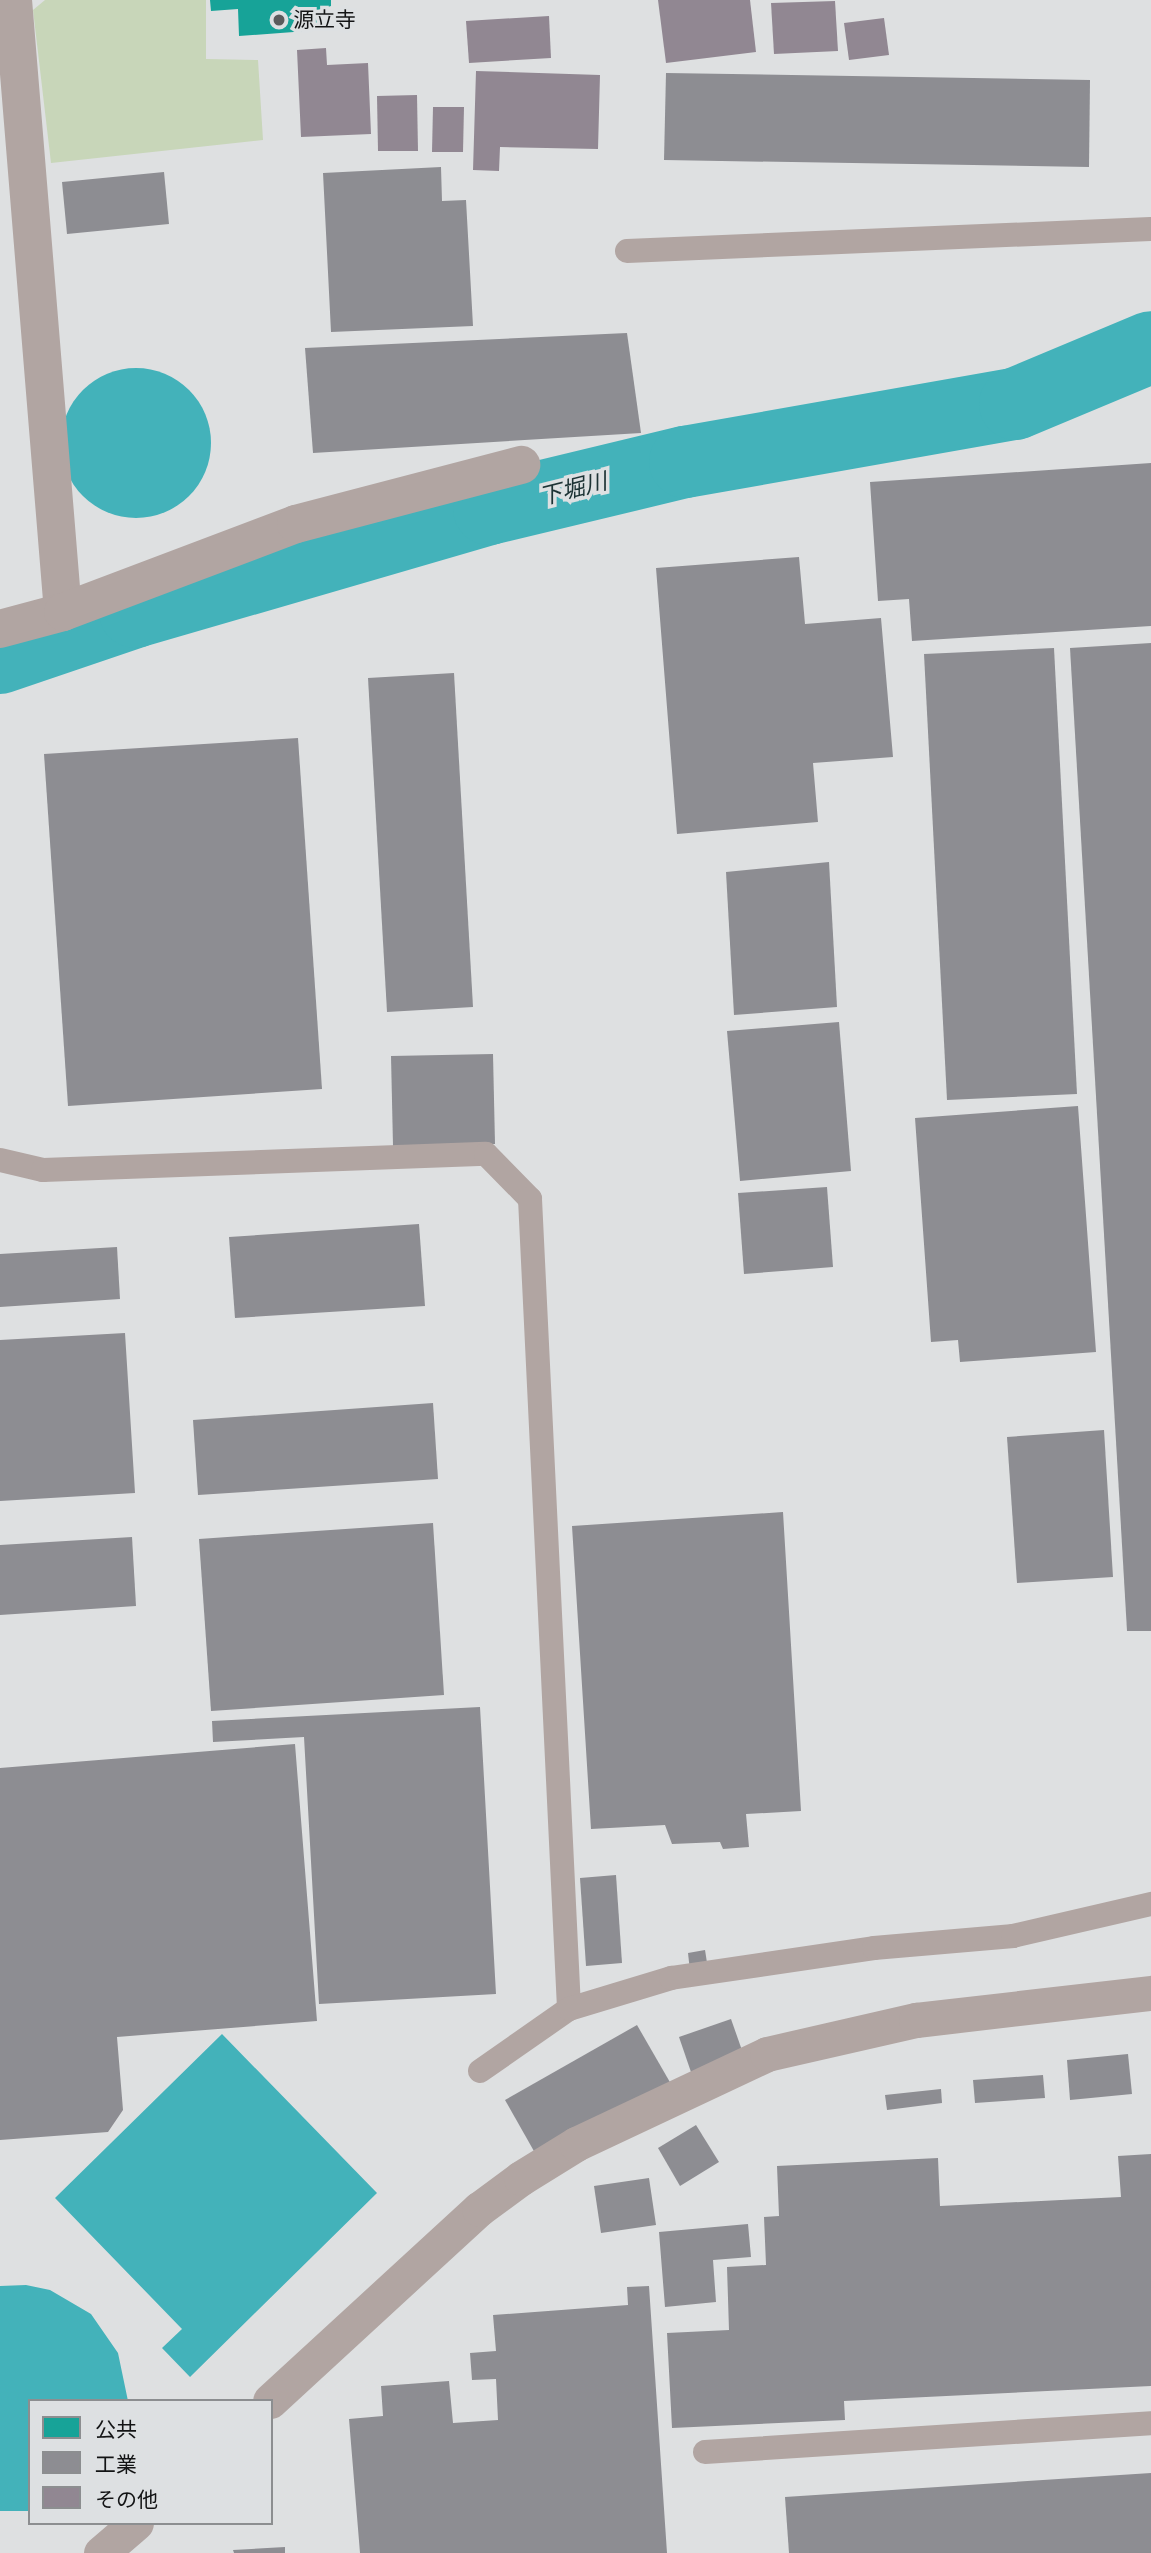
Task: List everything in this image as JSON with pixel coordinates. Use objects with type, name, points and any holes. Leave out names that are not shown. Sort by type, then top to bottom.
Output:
[{"type":"street","points":[[13,0],[63,612]]},
{"type":"street","points":[[0,629],[63,612],[296,524],[522,465]]},
{"type":"street","points":[[272,2399],[479,2209],[521,2178],[576,2144],[767,2054],[916,2021],[1151,1993]]},
{"type":"street","points":[[101,2553],[134,2525]]},
{"type":"lane","points":[[627,251],[1151,229]]},
{"type":"lane","points":[[0,1160],[43,1170],[486,1154],[530,1199],[569,2009]]},
{"type":"lane","points":[[480,2071],[569,2009],[671,1978],[874,1948],[1013,1936],[1151,1904]]},
{"type":"lane","points":[[705,2452],[1151,2423]]},
{"type":"green space","points":[[45,0],[206,0],[206,59],[258,60],[263,140],[51,163],[33,10]]},
{"type":"water","points":[[136,368],[165,374],[189,390],[205,414],[211,443],[205,472],[189,496],[165,512],[136,518],[107,512],[83,496],[67,472],[61,443],[67,414],[83,390],[107,374]]},
{"type":"water","points":[[222,2034],[377,2193],[190,2377],[162,2348],[182,2329],[55,2198]]},
{"type":"water","points":[[26,2285],[50,2290],[91,2314],[118,2353],[128,2399],[28,2399],[28,2511],[0,2511],[0,2286]]},
{"type":"building: 公共","name":"源立寺","points":[[210,0],[331,0],[331,6],[318,10],[320,30],[239,36],[238,9],[211,11]]},
{"type":"building: 工業","points":[[666,73],[1090,80],[1089,167],[664,160]]},
{"type":"building: 工業","points":[[441,167],[442,201],[466,200],[473,326],[331,332],[323,173]]},
{"type":"building: 工業","points":[[164,172],[169,224],[67,234],[62,182]]},
{"type":"building: 工業","points":[[627,333],[641,433],[313,453],[305,348]]},
{"type":"building: 工業","points":[[1151,463],[1151,626],[912,641],[909,599],[878,601],[870,482]]},
{"type":"building: 工業","points":[[799,557],[805,624],[881,618],[893,757],[813,763],[818,822],[677,834],[656,568]]},
{"type":"building: 工業","points":[[1151,643],[1151,1631],[1127,1631],[1070,648]]},
{"type":"building: 工業","points":[[1054,648],[1077,1094],[947,1100],[924,654]]},
{"type":"building: 工業","points":[[454,673],[473,1007],[387,1012],[368,678]]},
{"type":"building: 工業","points":[[298,738],[322,1089],[68,1106],[44,754]]},
{"type":"building: 工業","points":[[829,862],[837,1007],[734,1015],[726,872]]},
{"type":"building: 工業","points":[[839,1022],[851,1171],[740,1181],[727,1031]]},
{"type":"building: 工業","points":[[493,1054],[495,1144],[393,1146],[391,1056]]},
{"type":"building: 工業","points":[[1078,1106],[1096,1352],[960,1362],[958,1340],[931,1342],[915,1118]]},
{"type":"building: 工業","points":[[827,1187],[833,1267],[744,1274],[738,1193]]},
{"type":"building: 工業","points":[[419,1224],[425,1306],[235,1318],[229,1237]]},
{"type":"building: 工業","points":[[117,1247],[120,1299],[0,1307],[0,1254]]},
{"type":"building: 工業","points":[[125,1333],[135,1493],[0,1501],[0,1340]]},
{"type":"building: 工業","points":[[433,1403],[438,1479],[198,1495],[193,1420]]},
{"type":"building: 工業","points":[[1104,1430],[1113,1577],[1017,1583],[1007,1437]]},
{"type":"building: 工業","points":[[783,1512],[801,1811],[746,1814],[749,1847],[723,1849],[720,1842],[672,1844],[665,1825],[591,1829],[572,1526]]},
{"type":"building: 工業","points":[[433,1523],[444,1695],[211,1711],[199,1539]]},
{"type":"building: 工業","points":[[132,1537],[136,1606],[0,1615],[0,1545]]},
{"type":"building: 工業","points":[[480,1707],[496,1994],[319,2004],[304,1737],[213,1742],[212,1721]]},
{"type":"building: 工業","points":[[295,1744],[317,2021],[117,2037],[123,2110],[108,2132],[0,2140],[0,1768]]},
{"type":"building: 工業","points":[[616,1875],[622,1963],[586,1966],[580,1878]]},
{"type":"building: 工業","points":[[705,1950],[708,1969],[690,1971],[688,1953]]},
{"type":"building: 工業","points":[[731,2019],[744,2056],[692,2075],[679,2037]]},
{"type":"building: 工業","points":[[637,2025],[671,2084],[539,2160],[505,2100]]},
{"type":"building: 工業","points":[[1128,2054],[1132,2094],[1070,2100],[1067,2060]]},
{"type":"building: 工業","points":[[1043,2075],[1045,2098],[975,2103],[973,2080]]},
{"type":"building: 工業","points":[[941,2089],[942,2103],[887,2110],[885,2095]]},
{"type":"building: 工業","points":[[696,2125],[719,2162],[680,2186],[658,2148]]},
{"type":"building: 工業","points":[[1151,2154],[1151,2386],[844,2401],[845,2420],[672,2428],[667,2333],[729,2330],[727,2267],[766,2265],[764,2217],[779,2216],[777,2166],[938,2158],[940,2206],[1121,2197],[1118,2156]]},
{"type":"building: 工業","points":[[649,2178],[656,2225],[601,2233],[594,2186]]},
{"type":"building: 工業","points":[[748,2224],[751,2257],[713,2260],[716,2302],[665,2307],[659,2232]]},
{"type":"building: 工業","points":[[649,2286],[667,2553],[360,2553],[349,2419],[383,2416],[381,2386],[449,2381],[453,2423],[498,2420],[496,2379],[472,2380],[470,2353],[496,2351],[493,2315],[628,2305],[627,2287]]},
{"type":"building: 工業","points":[[1151,2473],[1151,2553],[789,2553],[785,2497]]},
{"type":"building: 工業","points":[[285,2547],[285,2553],[234,2553],[233,2550]]},
{"type":"building: その他","points":[[658,0],[750,0],[756,52],[666,63]]},
{"type":"building: その他","points":[[835,1],[838,51],[774,54],[771,3]]},
{"type":"building: その他","points":[[549,16],[551,58],[469,63],[466,21]]},
{"type":"building: その他","points":[[884,18],[889,55],[849,60],[844,23]]},
{"type":"building: その他","points":[[326,48],[327,65],[368,63],[371,134],[301,137],[297,50]]},
{"type":"building: その他","points":[[476,71],[600,75],[598,149],[500,147],[499,171],[473,170]]},
{"type":"building: その他","points":[[417,95],[418,151],[378,151],[377,96]]},
{"type":"building: その他","points":[[433,107],[464,107],[463,152],[432,152]]},
{"type":"waterway","name":"下堀川","points":[[0,658],[135,612],[489,509],[685,462],[1015,404],[1151,347]]},
{"type":"place","name":"源立寺","points":[[279,20]]}]
